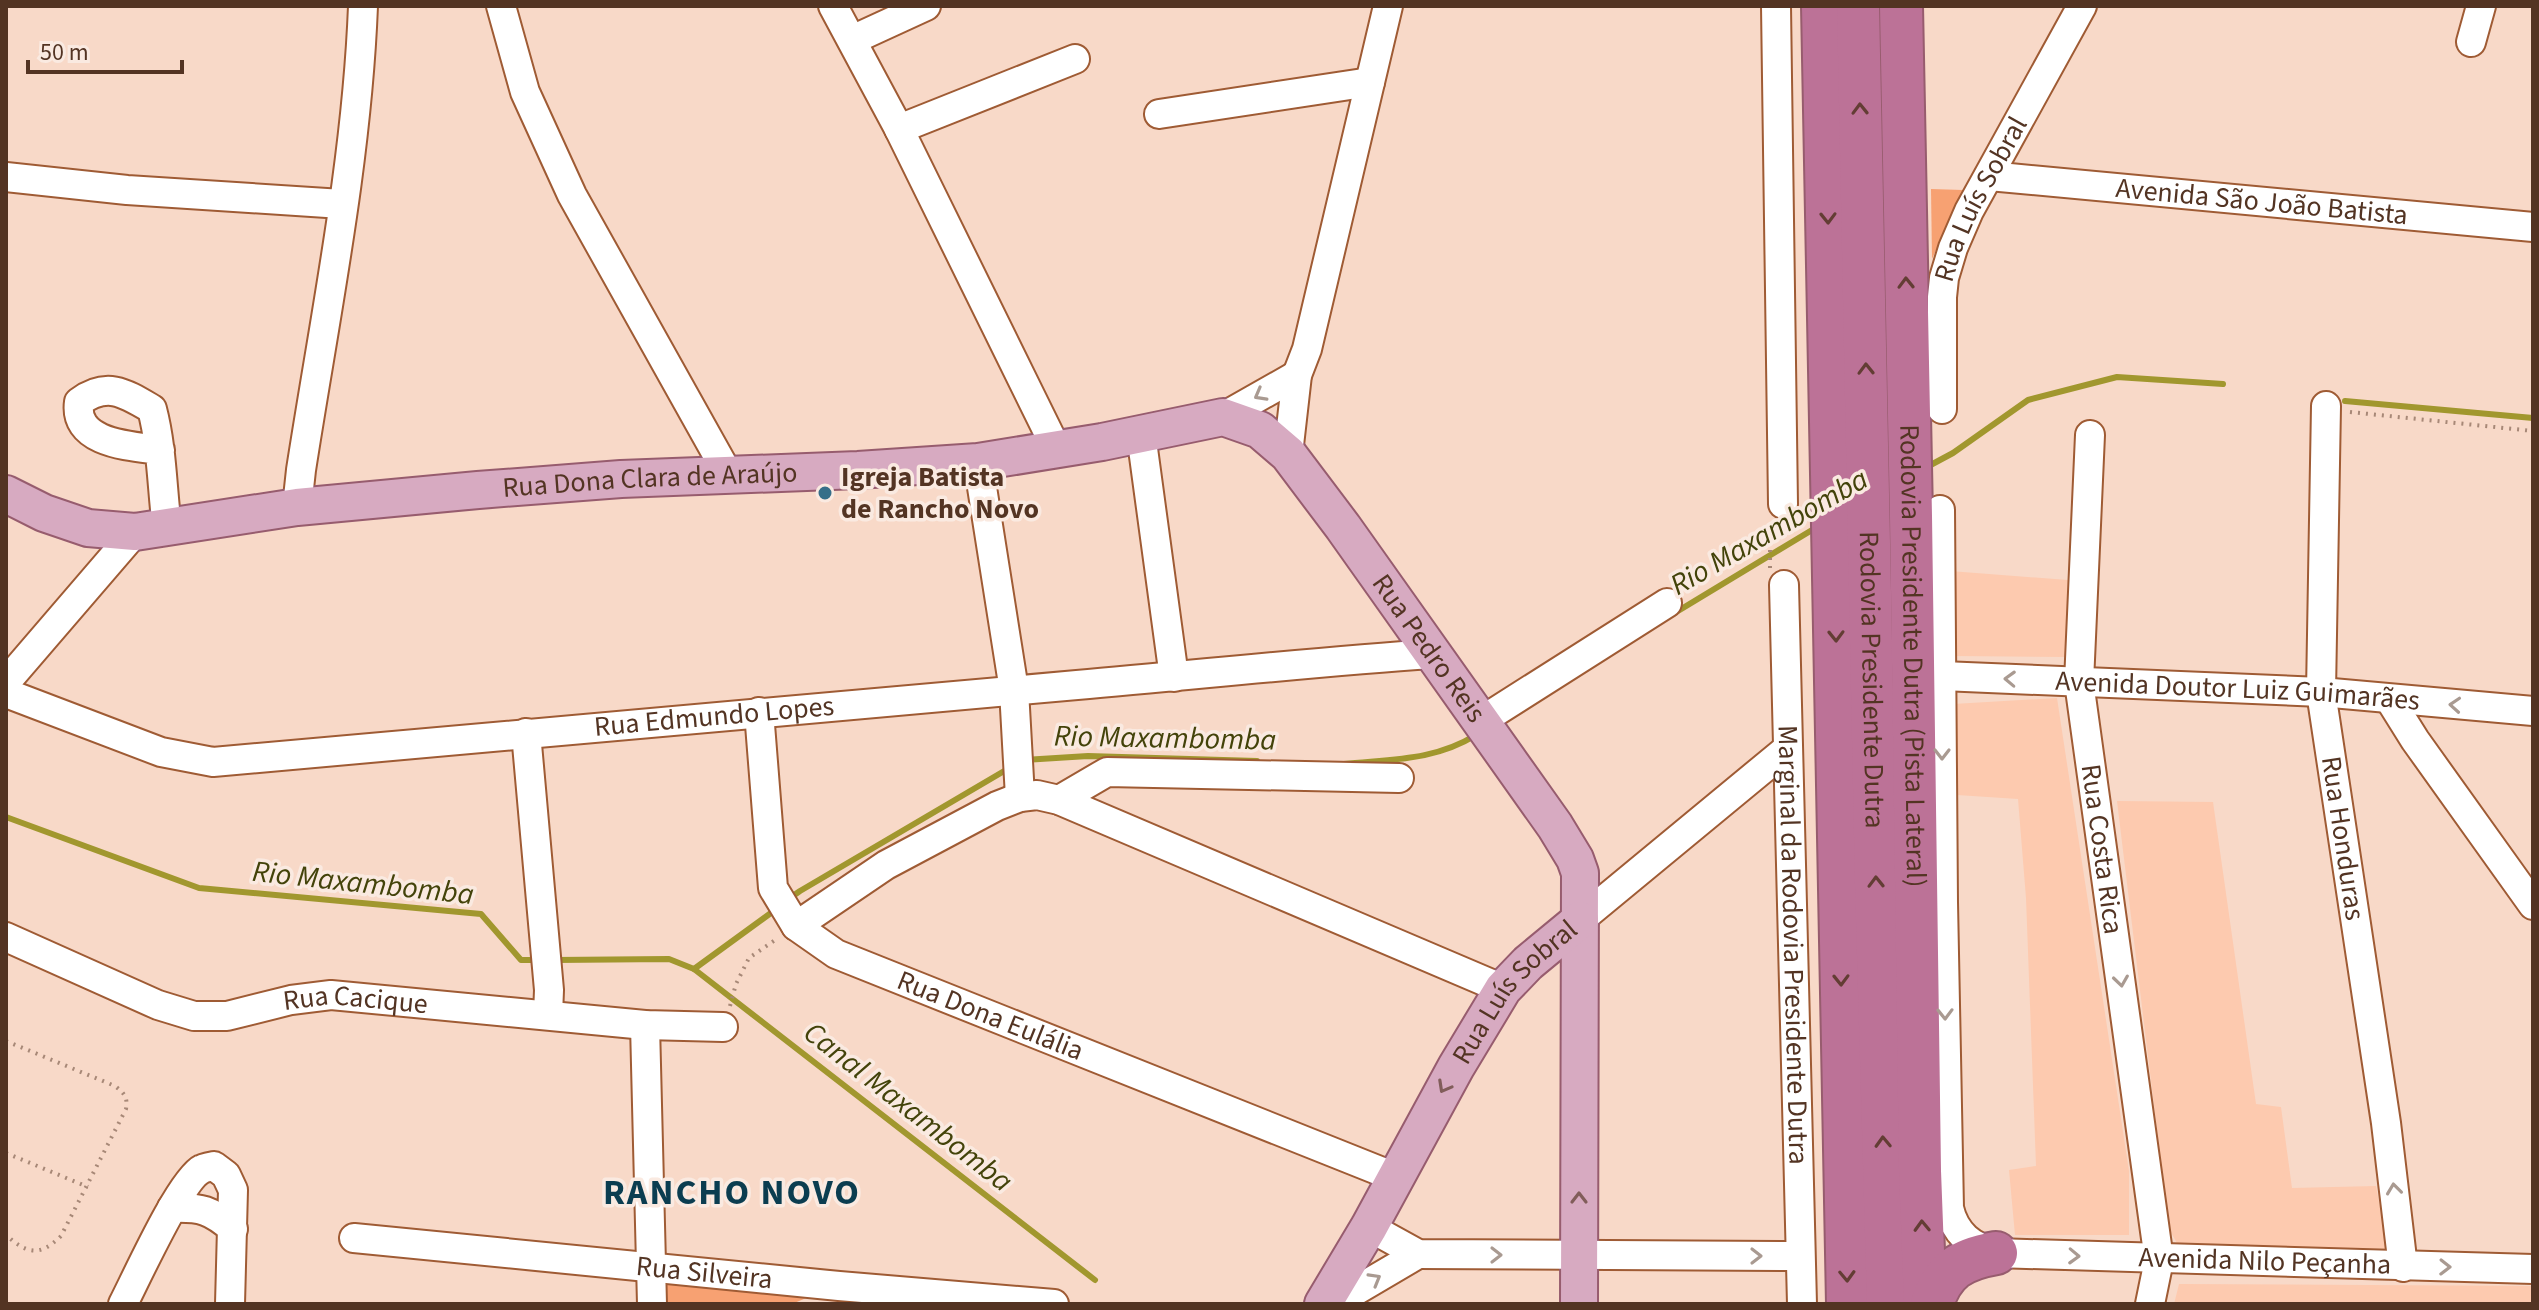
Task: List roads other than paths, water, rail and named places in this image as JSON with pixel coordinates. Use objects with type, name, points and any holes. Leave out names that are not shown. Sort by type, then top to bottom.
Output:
[{"type":"highway","name":"Rodovia Presidente Dutra","points":[[1823,6],[1833,476],[1852,551],[1888,1304]]},
{"type":"highway","name":"Rodovia Presidente Dutra","points":[[1848,1304],[1852,551],[1867,447],[1858,6]]},
{"type":"highway","name":"Rodovia Presidente Dutra (Pista Lateral)","points":[[1901,6],[1909,445],[1925,513],[1920,1171],[1925,1304]]},
{"type":"highway","points":[[1932,1304],[1937,1288],[1949,1272],[1968,1260],[1996,1253]]},
{"type":"main road","name":"Rua Dona Clara de Araújo","points":[[6,494],[44,513],[88,528],[151,530],[297,507],[539,485],[978,462],[1057,450],[1223,417]]},
{"type":"main road","points":[[1223,417],[1260,430],[1288,454]]},
{"type":"main road","name":"Rua Pedro Reis","points":[[1288,454],[1489,731],[1575,859],[1580,873],[1579,1304]]},
{"type":"main road","name":"Rua Luís Sobral","points":[[1328,1303],[1449,1079],[1503,989],[1528,963],[1580,920]]},
{"type":"main road","points":[[1503,989],[1536,976],[1551,974],[1562,977],[1580,992]]},
{"type":"street","points":[[297,507],[342,204],[361,56],[363,6]]},
{"type":"street","points":[[501,6],[525,92],[548,148],[728,474]]},
{"type":"street","points":[[833,6],[899,129],[1057,450]]},
{"type":"street","points":[[852,40],[926,6]]},
{"type":"street","points":[[1288,454],[1297,375],[1307,349],[1388,6]]},
{"type":"street","points":[[1776,6],[1783,504]]},
{"type":"street","name":"Rua Luís Sobral","points":[[1942,409],[1941,314],[1944,278],[1960,229],[2082,6]]},
{"type":"street","points":[[2471,42],[2481,6]]},
{"type":"street","points":[[899,129],[1075,59]]},
{"type":"street","points":[[1159,114],[1370,82]]},
{"type":"street","name":"Avenida São João Batista","points":[[1989,176],[2533,227]]},
{"type":"street","points":[[6,177],[127,190],[342,204]]},
{"type":"street","points":[[1223,417],[1297,375]]},
{"type":"street","name":"Rua Honduras","points":[[2326,406],[2321,692],[2386,1123],[2403,1267]]},
{"type":"street","points":[[1141,434],[1174,677]]},
{"type":"street","name":"Rua Costa Rica","points":[[2090,435],[2079,682],[2159,1260],[2150,1304]]},
{"type":"street","points":[[6,682],[151,530],[160,450]]},
{"type":"street","points":[[978,462],[1014,690],[1018,775],[1037,795],[1059,800],[1503,989]]},
{"type":"street","points":[[1925,513],[1942,676],[1949,1208],[1953,1221],[1966,1239],[1978,1248],[1996,1253]]},
{"type":"street","name":"Marginal da Rodovia Presidente Dutra","points":[[1777,577],[1787,749],[1802,1304]]},
{"type":"street","points":[[1489,731],[1667,603]]},
{"type":"street","name":"Rua Edmundo Lopes","points":[[6,693],[161,752],[213,762],[1174,677],[1299,663],[1432,654]]},
{"type":"street","name":"Avenida Doutor Luiz Guimarães","points":[[1942,676],[2321,692],[2533,711]]},
{"type":"street","points":[[2390,700],[2533,905]]},
{"type":"street","name":"Rua Dona Eulália","points":[[759,712],[773,888],[794,922],[836,954],[1395,1177]]},
{"type":"street","points":[[526,733],[549,1002]]},
{"type":"street","name":"Rua Luís Sobral","points":[[1580,920],[1787,749]]},
{"type":"street","points":[[1059,800],[1107,772],[1399,778]]},
{"type":"street","points":[[794,922],[960,824],[1018,775]]},
{"type":"street","name":"Rua Cacique","points":[[6,937],[158,1005],[194,1016],[227,1016],[291,1000],[331,995],[549,1002],[645,1025],[726,1019]]},
{"type":"street","points":[[645,1025],[652,1304]]},
{"type":"street","points":[[123,1304],[172,1208],[193,1177],[202,1168],[214,1166],[226,1175],[233,1190],[230,1304]]},
{"type":"street","points":[[172,1208],[195,1207],[215,1213],[233,1229]]},
{"type":"street","points":[[1369,1227],[1418,1254],[1800,1256]]},
{"type":"street","name":"Rua Silveira","points":[[354,1238],[1054,1304]]},
{"type":"street","name":"Avenida Nilo Peçanha","points":[[1996,1253],[2533,1269]]},
{"type":"street","points":[[1328,1303],[1418,1254]]},
{"type":"street","points":[[796,1304],[839,1286]]},
{"type":"waterway","name":"Rio Maxambomba","points":[[1925,468],[1953,453],[2028,400],[2117,377],[2223,384]]},
{"type":"waterway","name":"Rio Maxambomba","points":[[2345,401],[2533,418]]},
{"type":"waterway","name":"Rio Maxambomba","points":[[1673,614],[1817,527]]},
{"type":"waterway","name":"Rio Maxambomba","points":[[1344,764],[1428,754],[1460,744],[1476,735]]},
{"type":"waterway","name":"Rio Maxambomba","points":[[1024,760],[1088,756],[1257,761]]},
{"type":"waterway","name":"Rio Maxambomba","points":[[787,900],[1011,767]]},
{"type":"waterway","name":"Rio Maxambomba","points":[[6,817],[199,888],[481,914],[521,960],[540,960]]},
{"type":"waterway","name":"Rio Maxambomba","points":[[694,969],[775,910]]},
{"type":"waterway","name":"Canal Maxambomba","points":[[555,960],[669,959],[694,969],[1095,1280]]},
{"type":"place","name":"Igreja Batista de Rancho Novo","points":[[825,493]]},
{"type":"district","name":"RANCHO NOVO","points":[[732,1192]]}]
